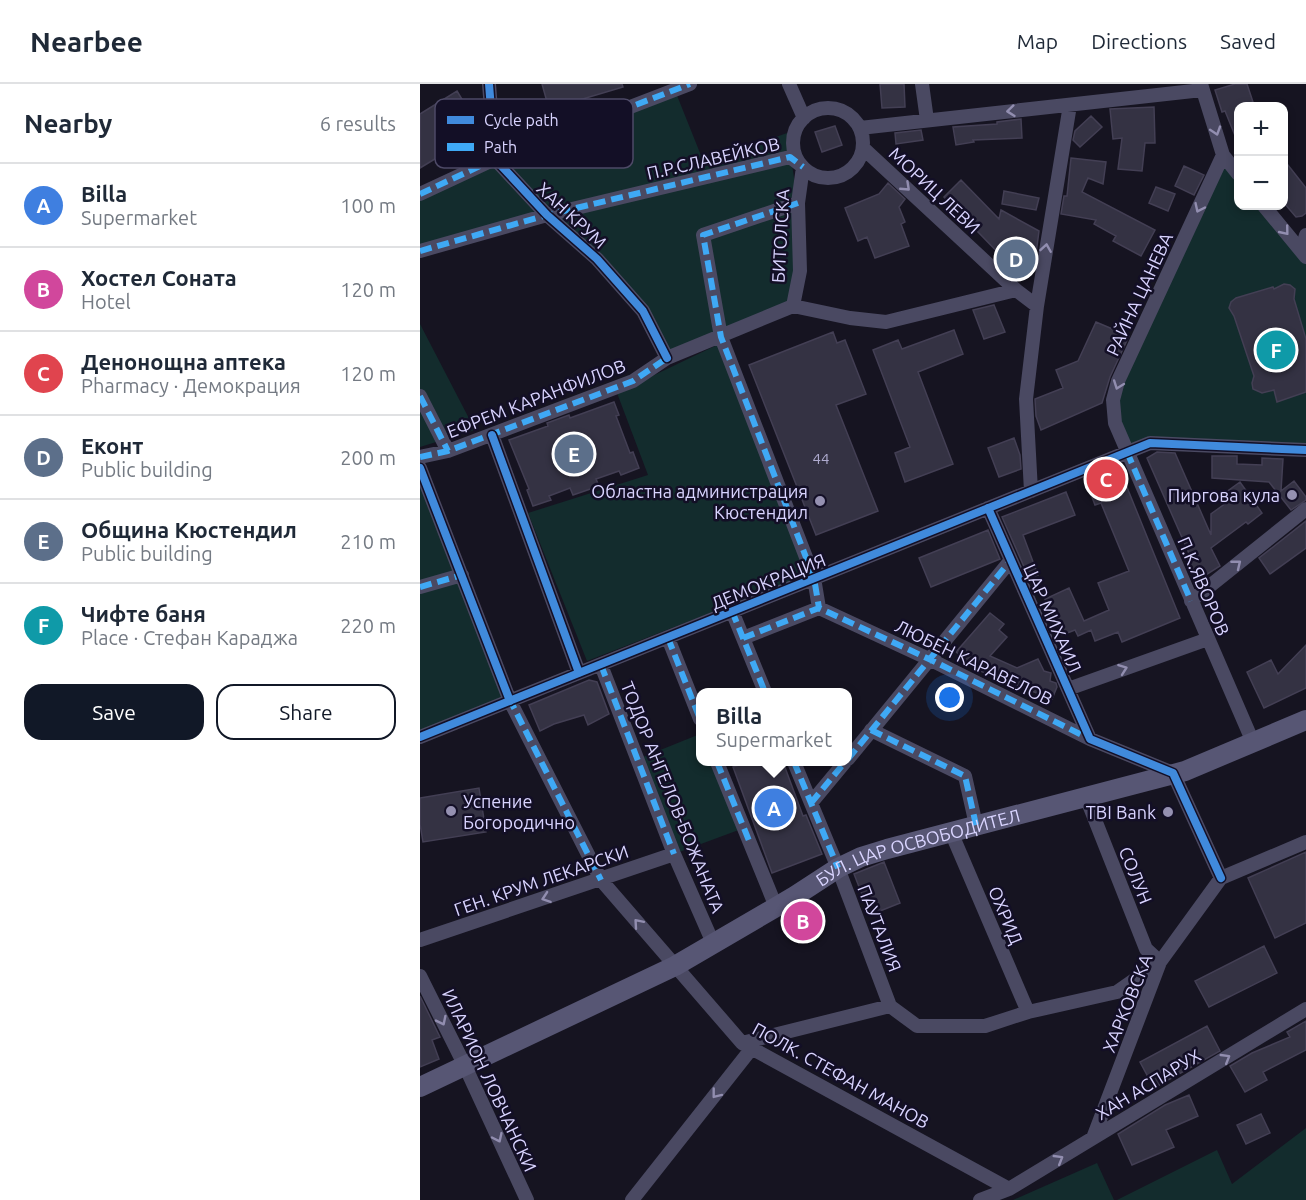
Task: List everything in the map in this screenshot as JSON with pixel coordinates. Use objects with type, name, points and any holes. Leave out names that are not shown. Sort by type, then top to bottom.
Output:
[{"type":"main road","points":[[1173,773],[1182,762],[1306,708]]},
{"type":"main road","name":"БУЛ. ЦАР ОСВОБОДИТЕЛ","points":[[420,1087],[675,966],[838,868],[861,857],[1185,771],[1306,720]]},
{"type":"street","points":[[489,84],[490,99]]},
{"type":"street","points":[[633,106],[690,84]]},
{"type":"street","points":[[789,84],[804,118]]},
{"type":"street","points":[[922,84],[927,120]]},
{"type":"street","points":[[860,128],[1070,105],[1202,87],[1223,155],[1234,168]]},
{"type":"street","points":[[1031,491],[1026,399],[1037,306],[1070,105]]},
{"type":"street","points":[[835,109],[845,112],[860,128],[863,148],[860,159],[854,168],[844,174],[834,178],[823,178],[812,174],[797,158],[794,137],[804,118],[813,112],[835,109]]},
{"type":"street","name":"МОРИЦ ЛЕВИ","points":[[863,148],[1016,290],[1037,306]]},
{"type":"street","name":"РАЙНА ЦАНЕВА","points":[[1127,452],[1115,423],[1113,400],[1118,381],[1223,155]]},
{"type":"street","name":"П.Р.СЛАВЕЙКОВ","points":[[420,251],[547,215],[790,157],[803,167]]},
{"type":"street","name":"БИТОЛСКА","points":[[793,306],[800,271],[798,203],[803,167]]},
{"type":"street","points":[[420,194],[476,168]]},
{"type":"street","name":"ХАН КРУМ","points":[[503,168],[547,215],[597,259],[643,311],[667,358]]},
{"type":"street","points":[[743,638],[819,608],[814,578],[721,337],[703,235],[798,203]]},
{"type":"street","points":[[1267,210],[1303,254]]},
{"type":"street","points":[[1303,254],[1306,236]]},
{"type":"street","points":[[793,306],[850,318],[886,322],[1016,290]]},
{"type":"street","name":"ЕФРЕМ КАРАНФИЛОВ","points":[[420,457],[448,452],[633,381],[667,358],[793,306]]},
{"type":"street","points":[[420,396],[448,452]]},
{"type":"street","points":[[492,435],[579,673]]},
{"type":"street","name":"ДЕМОКРАЦИЯ","points":[[420,737],[1150,444],[1306,450]]},
{"type":"street","name":"П.К.ЯВОРОВ","points":[[1127,452],[1249,733]]},
{"type":"street","name":"ПОЛК. СТЕФАН МАНОВ","points":[[420,468],[510,701],[601,880],[747,1045],[1009,1189]]},
{"type":"street","name":"ЦАР МИХАИЛ","points":[[988,508],[1090,739]]},
{"type":"street","points":[[1191,601],[1306,508]]},
{"type":"street","points":[[852,753],[1011,560]]},
{"type":"street","points":[[420,587],[462,576]]},
{"type":"street","name":"ЛЮБЕН KАРАВЕЛОВ","points":[[819,608],[929,659],[1090,739],[1173,773]]},
{"type":"street","points":[[732,611],[763,688]]},
{"type":"street","points":[[668,638],[696,709]]},
{"type":"street","points":[[1068,689],[1208,639]]},
{"type":"street","name":"ТОДОР АНГЕЛОВ-БОЖАНАТА","points":[[601,664],[674,854],[713,944]]},
{"type":"street","points":[[871,730],[965,776],[976,825]]},
{"type":"street","points":[[719,766],[776,907]]},
{"type":"street","name":"ПАУТАЛИЯ","points":[[796,766],[838,868],[890,1006]]},
{"type":"street","points":[[811,803],[841,766]]},
{"type":"street","points":[[1173,773],[1221,878],[1306,842]]},
{"type":"street","name":"СОЛУН","points":[[1086,797],[1146,949],[1160,962]]},
{"type":"street","name":"ОХРИД","points":[[951,832],[1028,1012]]},
{"type":"street","name":"ГЕН. КРУМ ЛЕКАРСКИ","points":[[420,940],[674,854]]},
{"type":"street","name":"ХАРКОВСКА","points":[[1093,1138],[1160,962],[1221,878]]},
{"type":"street","points":[[632,1200],[747,1045],[890,1006],[917,1026],[985,1026],[1028,1012],[1117,992],[1160,962]]},
{"type":"street","name":"ИЛАРИОН ЛОВЧАНСКИ","points":[[420,976],[465,1066],[526,1200]]},
{"type":"street","name":"ХАН АСПАРУХ","points":[[980,1200],[1009,1189],[1306,1009]]},
{"type":"green space","points":[[676,93],[704,163],[787,133],[798,203],[793,306],[667,358],[643,311],[547,215],[420,251],[420,194],[486,168],[633,168],[633,110]]},
{"type":"green space","points":[[1223,155],[1234,169],[1234,210],[1266,210],[1306,260],[1306,450],[1150,444],[1127,452],[1115,423],[1118,381]]},
{"type":"green space","points":[[420,324],[475,430],[420,447]]},
{"type":"green space","points":[[719,344],[808,575],[587,661],[528,513],[648,475],[617,393]]},
{"type":"green space","points":[[420,468],[510,701],[420,737]]},
{"type":"green space","points":[[696,736],[696,766],[719,766],[744,828],[674,854],[638,759]]},
{"type":"green space","points":[[1306,1128],[1306,1200],[1117,1200],[1217,1150],[1232,1184]]},
{"type":"green space","points":[[1097,1163],[1114,1200],[1013,1200]]},
{"type":"building","points":[[542,84],[622,84],[623,87],[583,99],[546,99]]},
{"type":"building","points":[[880,84],[904,84],[905,107],[882,108]]},
{"type":"building","points":[[1235,84],[1247,84],[1253,102],[1234,102],[1234,133],[1225,111],[1222,112],[1215,90]]},
{"type":"building","points":[[457,91],[462,99],[444,99]]},
{"type":"building","points":[[435,105],[435,159],[420,168],[420,114]]},
{"type":"building","points":[[1154,107],[1155,143],[1145,143],[1142,171],[1118,169],[1122,138],[1113,139],[1110,109]]},
{"type":"building","points":[[1091,116],[1102,127],[1080,147],[1073,140],[1075,131]]},
{"type":"building","points":[[1021,119],[1022,138],[973,140],[974,142],[956,145],[953,127],[997,124],[997,122]]},
{"type":"building","points":[[835,126],[842,145],[822,152],[815,132]]},
{"type":"building","points":[[921,130],[923,140],[896,144],[895,133]]},
{"type":"building","points":[[1071,158],[1106,162],[1103,184],[1088,178],[1082,192],[1155,230],[1141,256],[1113,241],[1116,236],[1094,224],[1096,220],[1061,214],[1064,196],[1067,196]]},
{"type":"building","points":[[1288,165],[1306,188],[1306,213],[1296,217],[1288,208]]},
{"type":"building","points":[[1184,166],[1204,175],[1194,195],[1175,186]]},
{"type":"building","points":[[961,180],[999,219],[1001,210],[1039,231],[1034,269],[1011,266],[944,197]]},
{"type":"building","points":[[888,183],[905,199],[899,207],[905,222],[901,224],[909,246],[875,258],[867,237],[858,241],[845,208],[879,194]]},
{"type":"building","points":[[1156,187],[1175,194],[1168,211],[1149,203]]},
{"type":"building","points":[[1004,191],[1039,198],[1036,210],[1002,204]]},
{"type":"building","points":[[1284,284],[1295,289],[1294,299],[1306,339],[1306,392],[1277,402],[1274,390],[1262,393],[1253,389],[1254,376],[1234,316],[1229,308],[1231,302],[1236,298],[1273,287],[1274,289]]},
{"type":"building","points":[[994,305],[1005,332],[984,339],[973,310]]},
{"type":"building","points":[[1096,322],[1129,336],[1110,377],[1102,403],[1041,430],[1036,416],[1035,399],[1063,388],[1056,370],[1078,361]]},
{"type":"building","points":[[954,330],[963,354],[918,372],[953,464],[905,482],[895,453],[910,447],[873,350],[898,340],[902,349]]},
{"type":"building","points":[[833,332],[837,343],[845,340],[866,394],[836,405],[878,511],[816,535],[749,365]]},
{"type":"building","points":[[614,402],[619,415],[616,416],[630,453],[633,452],[639,468],[621,475],[619,471],[596,479],[599,486],[573,495],[570,488],[549,496],[551,500],[533,506],[527,490],[529,489],[509,440],[548,426],[547,423],[569,415],[570,418]]},
{"type":"building","points":[[1014,438],[1020,455],[1021,469],[999,477],[988,448]]},
{"type":"building","points":[[1157,452],[1175,453],[1211,535],[1211,514],[1230,500],[1225,493],[1240,482],[1262,513],[1211,548],[1220,566],[1198,580],[1188,559],[1191,558],[1147,458]]},
{"type":"building","points":[[1212,456],[1237,456],[1237,464],[1262,465],[1262,458],[1283,459],[1281,491],[1294,481],[1306,500],[1291,510],[1269,482],[1212,478]]},
{"type":"building","points":[[1120,470],[1180,618],[1122,642],[1118,632],[1095,641],[1091,630],[1078,636],[1075,630],[1062,635],[1045,599],[1069,588],[1084,621],[1109,610],[1098,583],[1129,571],[1101,503],[1095,505],[1089,489],[1094,487],[1092,482]]},
{"type":"building","points":[[1066,492],[1075,515],[1023,535],[1038,575],[1029,578],[1002,517]]},
{"type":"building","points":[[1306,521],[1306,548],[1270,574],[1259,558]]},
{"type":"building","points":[[988,530],[1000,559],[931,587],[919,558]]},
{"type":"building","points":[[990,613],[1004,624],[999,630],[1007,637],[990,656],[1017,668],[1038,659],[1044,671],[1051,673],[1050,681],[1056,683],[1057,687],[1052,699],[978,670],[956,652]]},
{"type":"building","points":[[1306,645],[1306,688],[1264,708],[1247,672],[1271,660],[1278,674]]},
{"type":"building","points":[[589,680],[597,682],[609,714],[588,725],[584,715],[540,731],[529,705]]},
{"type":"building","points":[[784,766],[803,816],[806,815],[822,854],[772,873],[733,767]]},
{"type":"building","name":"Успение Богородично","points":[[479,788],[486,832],[423,842],[420,798]]},
{"type":"building","points":[[1306,852],[1306,923],[1275,938],[1248,878]]},
{"type":"building","points":[[884,862],[900,903],[870,915],[854,874]]},
{"type":"building","points":[[1264,946],[1277,973],[1209,1007],[1195,981]]},
{"type":"building","points":[[420,996],[440,1037],[432,1040],[439,1059],[420,1067]]},
{"type":"building","points":[[1306,1021],[1306,1050],[1263,1072],[1267,1080],[1245,1092],[1230,1066],[1252,1053],[1290,1037],[1287,1032]]},
{"type":"building","points":[[1207,1026],[1220,1051],[1154,1088],[1140,1062]]},
{"type":"building","points":[[1189,1095],[1198,1116],[1166,1130],[1174,1147],[1132,1165],[1118,1134],[1165,1105]]},
{"type":"building","points":[[1261,1114],[1270,1133],[1246,1144],[1237,1125]]},
{"type":"marked path","points":[[633,106],[690,84]]},
{"type":"marked path","points":[[420,251],[547,215],[790,157],[803,167]]},
{"type":"marked path","points":[[420,194],[476,168]]},
{"type":"marked path","points":[[798,203],[703,235],[721,337],[814,578],[819,608]]},
{"type":"marked path","points":[[420,457],[448,451],[633,381],[667,358],[665,354]]},
{"type":"marked path","points":[[420,396],[448,451]]},
{"type":"marked path","points":[[1127,452],[1191,601]]},
{"type":"marked path","points":[[852,754],[1011,560]]},
{"type":"marked path","points":[[420,587],[462,575]]},
{"type":"marked path","points":[[743,638],[819,608],[929,659],[1090,739]]},
{"type":"marked path","points":[[732,611],[763,688]]},
{"type":"marked path","points":[[668,638],[696,709]]},
{"type":"marked path","points":[[601,665],[674,854]]},
{"type":"marked path","points":[[509,698],[601,880]]},
{"type":"marked path","points":[[871,730],[965,776],[976,825]]},
{"type":"marked path","points":[[719,766],[750,843]]},
{"type":"marked path","points":[[796,766],[838,868]]},
{"type":"marked path","points":[[811,803],[842,766]]},
{"type":"cycle path","points":[[489,84],[490,99]]},
{"type":"cycle path","points":[[503,168],[547,215],[597,259],[643,311],[667,358]]},
{"type":"cycle path","points":[[492,435],[579,673]]},
{"type":"cycle path","points":[[420,737],[1150,443],[1306,450]]},
{"type":"cycle path","points":[[420,468],[510,701]]},
{"type":"cycle path","points":[[988,508],[1090,739],[1173,773],[1221,878]]},
{"type":"place","name":"Еконт","points":[[1016,259]]},
{"type":"place","name":"Чифте баня","points":[[1276,350]]},
{"type":"place","name":"Община Кюстендил","points":[[574,454]]},
{"type":"place","name":"Денонощна аптека","points":[[1106,479]]},
{"type":"place","name":"Пиргова кула","points":[[1292,495]]},
{"type":"place","name":"Областна администрация Кюстендил","points":[[820,501]]},
{"type":"place","name":"Billa","points":[[774,808]]},
{"type":"place","name":"Успение Богородично","points":[[451,811]]},
{"type":"place","name":"TBI Bank","points":[[1168,812]]},
{"type":"place","name":"Хостел Соната","points":[[803,921]]}]
